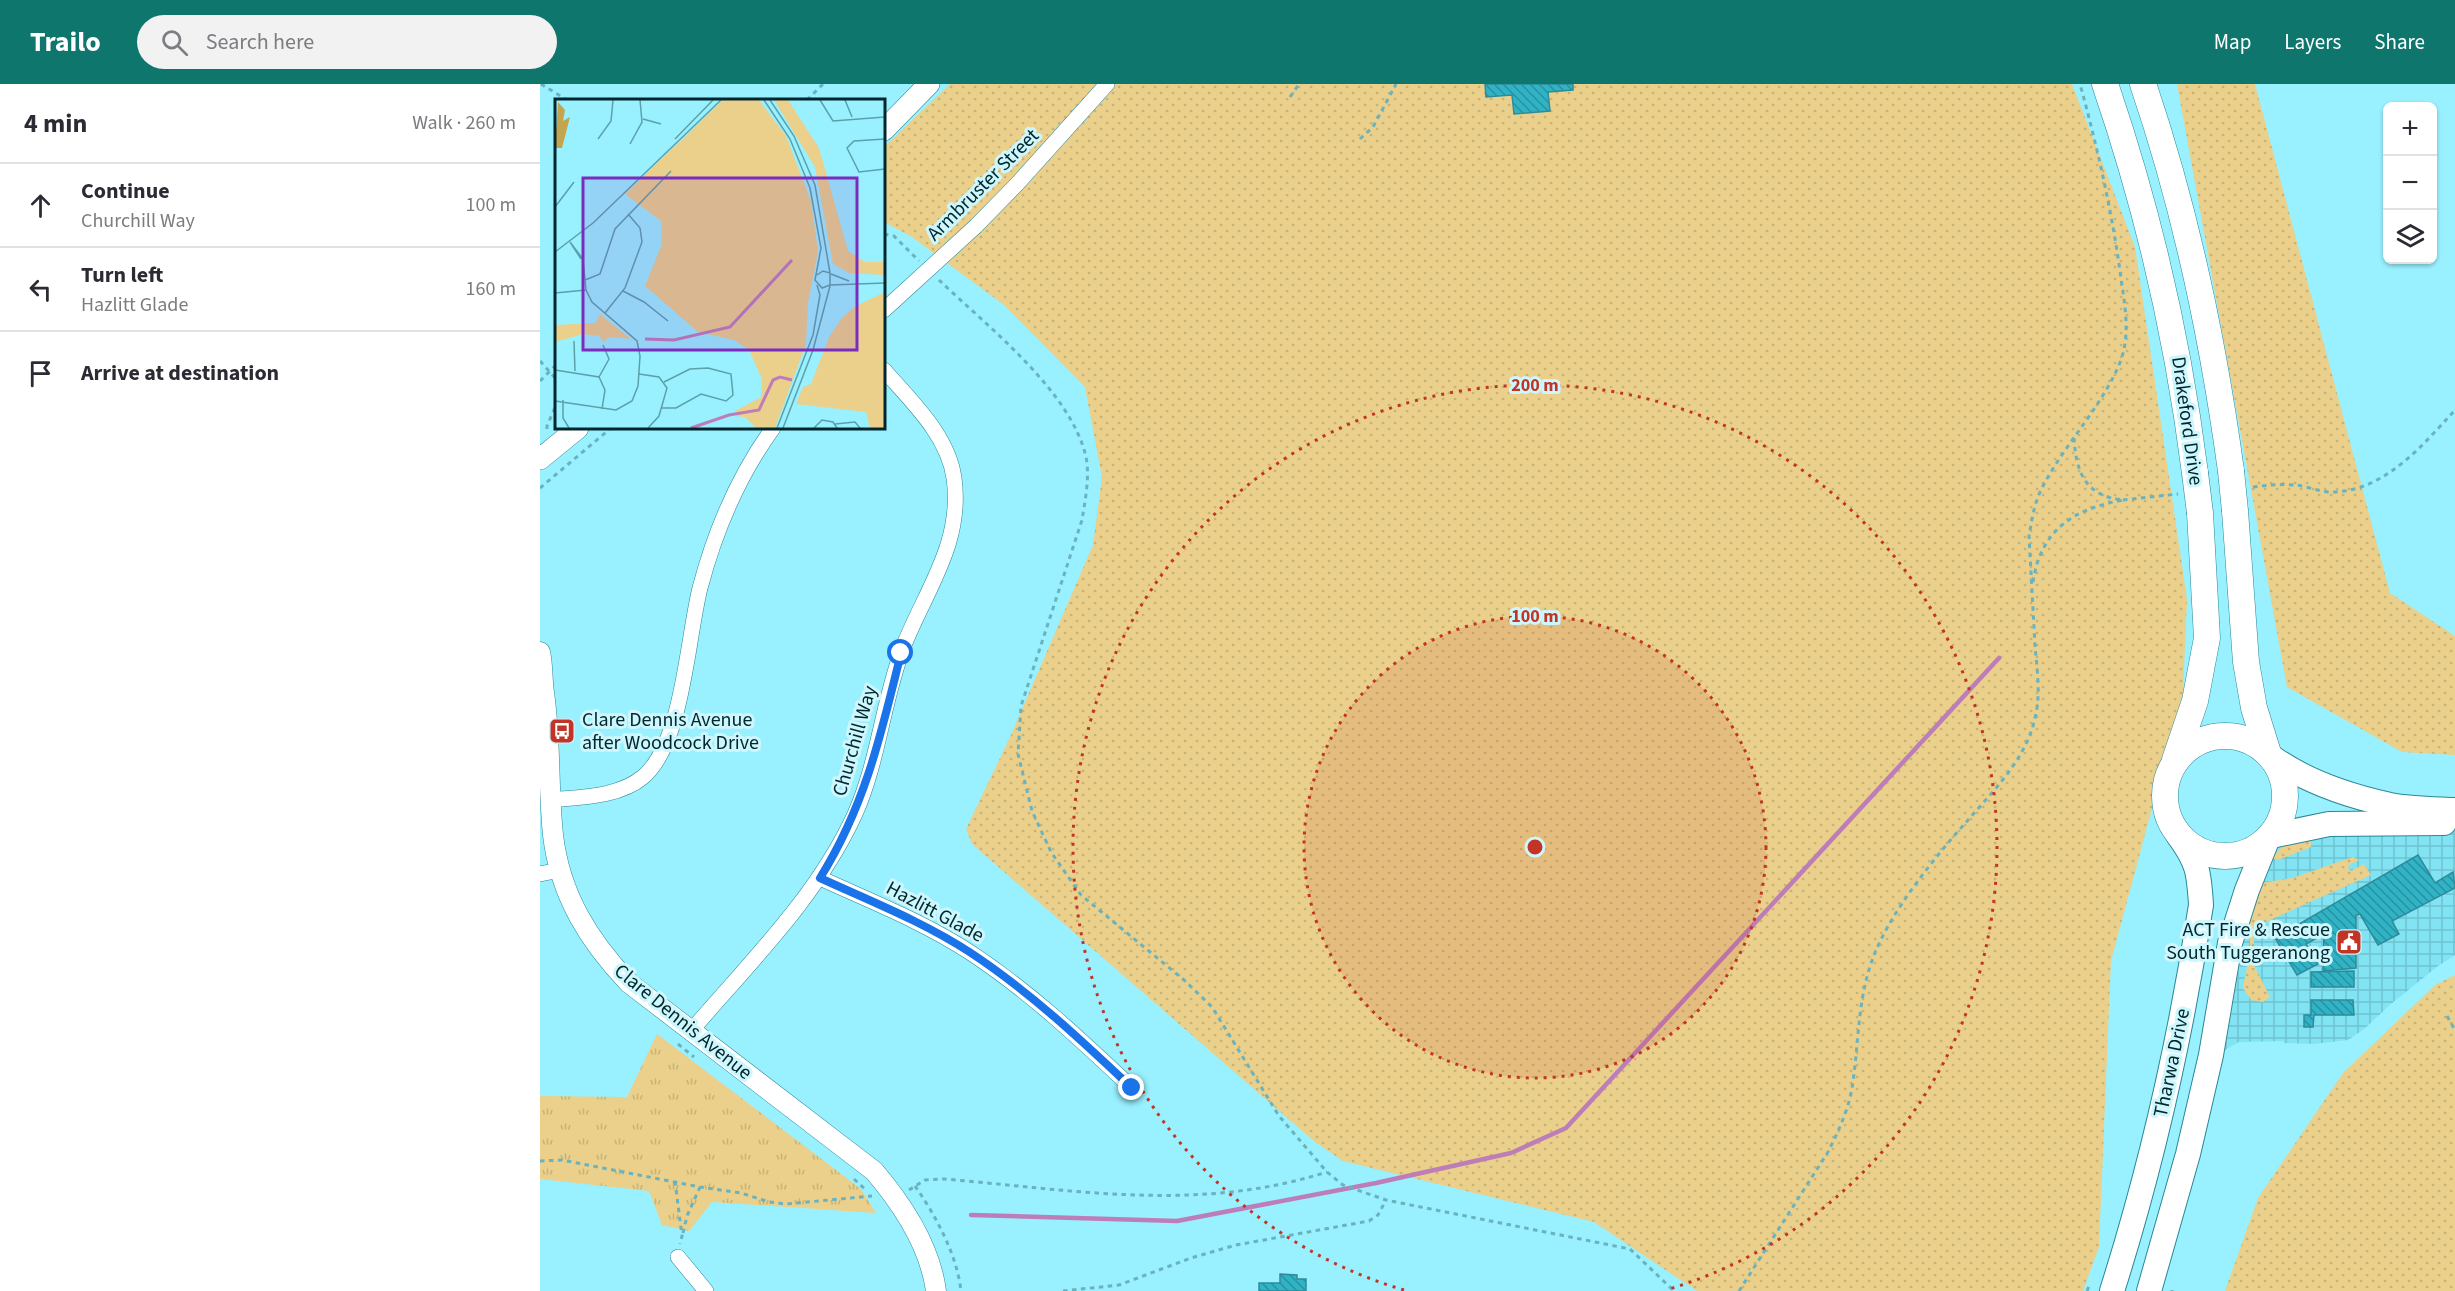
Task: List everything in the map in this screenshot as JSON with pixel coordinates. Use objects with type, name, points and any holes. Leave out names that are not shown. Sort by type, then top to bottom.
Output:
[{"type":"highway","name":"Drakeford Drive","points":[[2105,84],[2130,155],[2170,311],[2200,513],[2208,638],[2195,702],[2174,763]]},
{"type":"highway","name":"Drakeford Drive","points":[[2143,84],[2176,187],[2201,292],[2238,479],[2235,511],[2246,662],[2254,708],[2270,756]]},
{"type":"highway","points":[[2218,736],[2236,736],[2253,742],[2270,756],[2283,777],[2286,797],[2282,818],[2270,837],[2252,850],[2233,856],[2212,855],[2193,848],[2178,835],[2169,818],[2164,800],[2166,781],[2174,763],[2186,750],[2201,740],[2218,736]]},
{"type":"main road","points":[[885,129],[929,84]]},
{"type":"main road","points":[[540,459],[577,429]]},
{"type":"main road","points":[[2270,756],[2295,774],[2390,805],[2455,810]]},
{"type":"main road","points":[[2270,837],[2328,824],[2455,823]]},
{"type":"main road","name":"Tharwa Drive","points":[[2100,1289],[2145,1182],[2168,1088],[2198,922],[2200,879],[2194,857],[2178,835]]},
{"type":"main road","name":"Tharwa Drive","points":[[2164,1291],[2188,1154],[2211,1055],[2235,924],[2270,837]]},
{"type":"street","name":"Armbruster Street","points":[[885,309],[924,265],[1018,183],[1107,84]]},
{"type":"street","name":"Churchill Way","points":[[691,1030],[788,919],[820,878],[854,815],[864,792],[878,745],[901,653],[949,547],[956,506],[954,477],[940,439],[885,371]]},
{"type":"street","points":[[551,800],[624,789],[642,778],[664,751],[673,728],[700,589],[716,537],[737,489],[772,429]]},
{"type":"street","name":"Clare Dennis Avenue","points":[[540,652],[542,688],[549,731],[553,836],[566,889],[582,925],[604,957],[629,983],[874,1171],[914,1227],[932,1272],[936,1291]]},
{"type":"street","points":[[540,874],[560,870]]},
{"type":"street","name":"Hazlitt Glade","points":[[820,878],[916,923],[969,951],[1019,986],[1067,1026],[1132,1088]]},
{"type":"street","points":[[678,1257],[706,1291]]},
{"type":"path","points":[[541,84],[565,99]]},
{"type":"path","points":[[808,99],[823,84]]},
{"type":"path","points":[[1290,97],[1299,84]]},
{"type":"path","points":[[1360,139],[1373,128],[1396,84]]},
{"type":"path","points":[[1739,1291],[1816,1172],[1838,1131],[1852,1089],[1858,1020],[1865,985],[1884,933],[1909,894],[2011,769],[2031,733],[2036,717],[2038,690],[2030,536],[2033,512],[2041,489],[2110,383],[2126,346],[2127,320],[2113,220],[2096,141],[2080,84]]},
{"type":"path","points":[[885,234],[894,236],[1006,344],[1060,401],[1073,422],[1087,459],[1086,495],[1082,520],[1021,706],[1018,754],[1032,811],[1051,852],[1081,895],[1185,980],[1212,1007],[1279,1116],[1327,1172],[1343,1185],[1386,1200],[1630,1249],[1674,1291]]},
{"type":"path","points":[[540,361],[555,378]]},
{"type":"path","points":[[540,381],[555,366]]},
{"type":"path","points":[[548,431],[546,426],[555,407]]},
{"type":"path","points":[[2238,479],[2296,485],[2328,492],[2346,491],[2367,484],[2403,463],[2455,410]]},
{"type":"path","points":[[540,488],[610,429]]},
{"type":"path","points":[[2074,438],[2076,462],[2085,481],[2104,495],[2123,500]]},
{"type":"path","points":[[2032,589],[2040,554],[2056,529],[2083,510],[2123,500],[2179,494]]},
{"type":"path","points":[[2447,1016],[2455,1030]]},
{"type":"path","points":[[540,1161],[562,1160],[741,1193],[769,1202],[786,1204],[872,1196],[898,1179],[907,1191],[925,1180],[944,1179],[1139,1197],[1195,1195],[1259,1187],[1327,1172]]},
{"type":"path","points":[[675,1181],[682,1236]]},
{"type":"path","points":[[915,1186],[929,1207],[947,1243],[962,1291]]},
{"type":"path","points":[[678,1257],[687,1216],[700,1187]]},
{"type":"path","points":[[1063,1291],[1119,1285],[1191,1258],[1236,1245],[1369,1221],[1378,1215],[1386,1200]]},
{"type":"path","points":[[2087,1291],[2100,1289]]},
{"type":"shaded area","name":"ACT Fire & Rescue South Tuggeranong","points":[[2455,825],[2455,955],[2438,966],[2348,1040],[2314,1044],[2283,1043],[2284,1041],[2239,1042],[2225,1050],[2246,928],[2275,851],[2282,843],[2296,836]]},
{"type":"green space","points":[[950,84],[2072,84],[2135,247],[2187,599],[2183,693],[2111,961],[2099,1247],[2083,1291],[1697,1291],[1594,1222],[1343,1161],[1315,1142],[972,844],[966,829],[1010,737],[1093,545],[1102,477],[1085,387],[1004,305],[912,237],[885,223],[885,146]]},
{"type":"green space","points":[[2177,84],[2255,84],[2390,593],[2455,636],[2455,755],[2402,752],[2287,687]]},
{"type":"green space","points":[[2311,839],[2311,847],[2278,860],[2272,858],[2286,842]]},
{"type":"green space","points":[[2353,857],[2359,860],[2349,865],[2348,868],[2351,871],[2364,864],[2371,875],[2254,927],[2252,961],[2270,997],[2263,1002],[2251,1000],[2243,988],[2250,949],[2249,934],[2246,928],[2261,883],[2292,878]]},
{"type":"green space","points":[[2455,975],[2455,1291],[2225,1291],[2258,1198],[2343,1073],[2435,985]]},
{"type":"green space","points":[[657,1034],[861,1189],[876,1213],[712,1202],[689,1231],[662,1225],[649,1191],[540,1179],[540,1096],[627,1097]]},
{"type":"building","points":[[1485,84],[1573,84],[1573,90],[1548,92],[1550,111],[1514,114],[1512,95],[1486,97]]},
{"type":"building","points":[[2418,855],[2435,883],[2453,872],[2455,888],[2392,921],[2399,934],[2378,945],[2360,914],[2356,915],[2356,968],[2323,971],[2324,934],[2306,944],[2318,964],[2297,975],[2275,938]]},
{"type":"building","points":[[2354,971],[2354,987],[2311,987],[2311,972]]},
{"type":"building","points":[[2311,1000],[2353,1000],[2354,1015],[2314,1015],[2313,1027],[2304,1027],[2304,1015],[2311,1015]]},
{"type":"building","points":[[1280,1274],[1297,1275],[1297,1279],[1306,1279],[1306,1291],[1259,1291],[1259,1283],[1280,1283]]},
{"type":"waterway","points":[[971,1215],[1177,1221],[1376,1183],[1511,1153],[1566,1128],[1999,658]]},
{"type":"place","name":"Clare Dennis Avenue after Woodcock Drive","points":[[562,731]]},
{"type":"place","name":"ACT Fire & Rescue South Tuggeranong","points":[[2349,942]]},
{"type":"route","points":[[901,653],[864,792],[820,878],[916,923],[969,951],[1019,986],[1067,1026],[1132,1088]]}]
